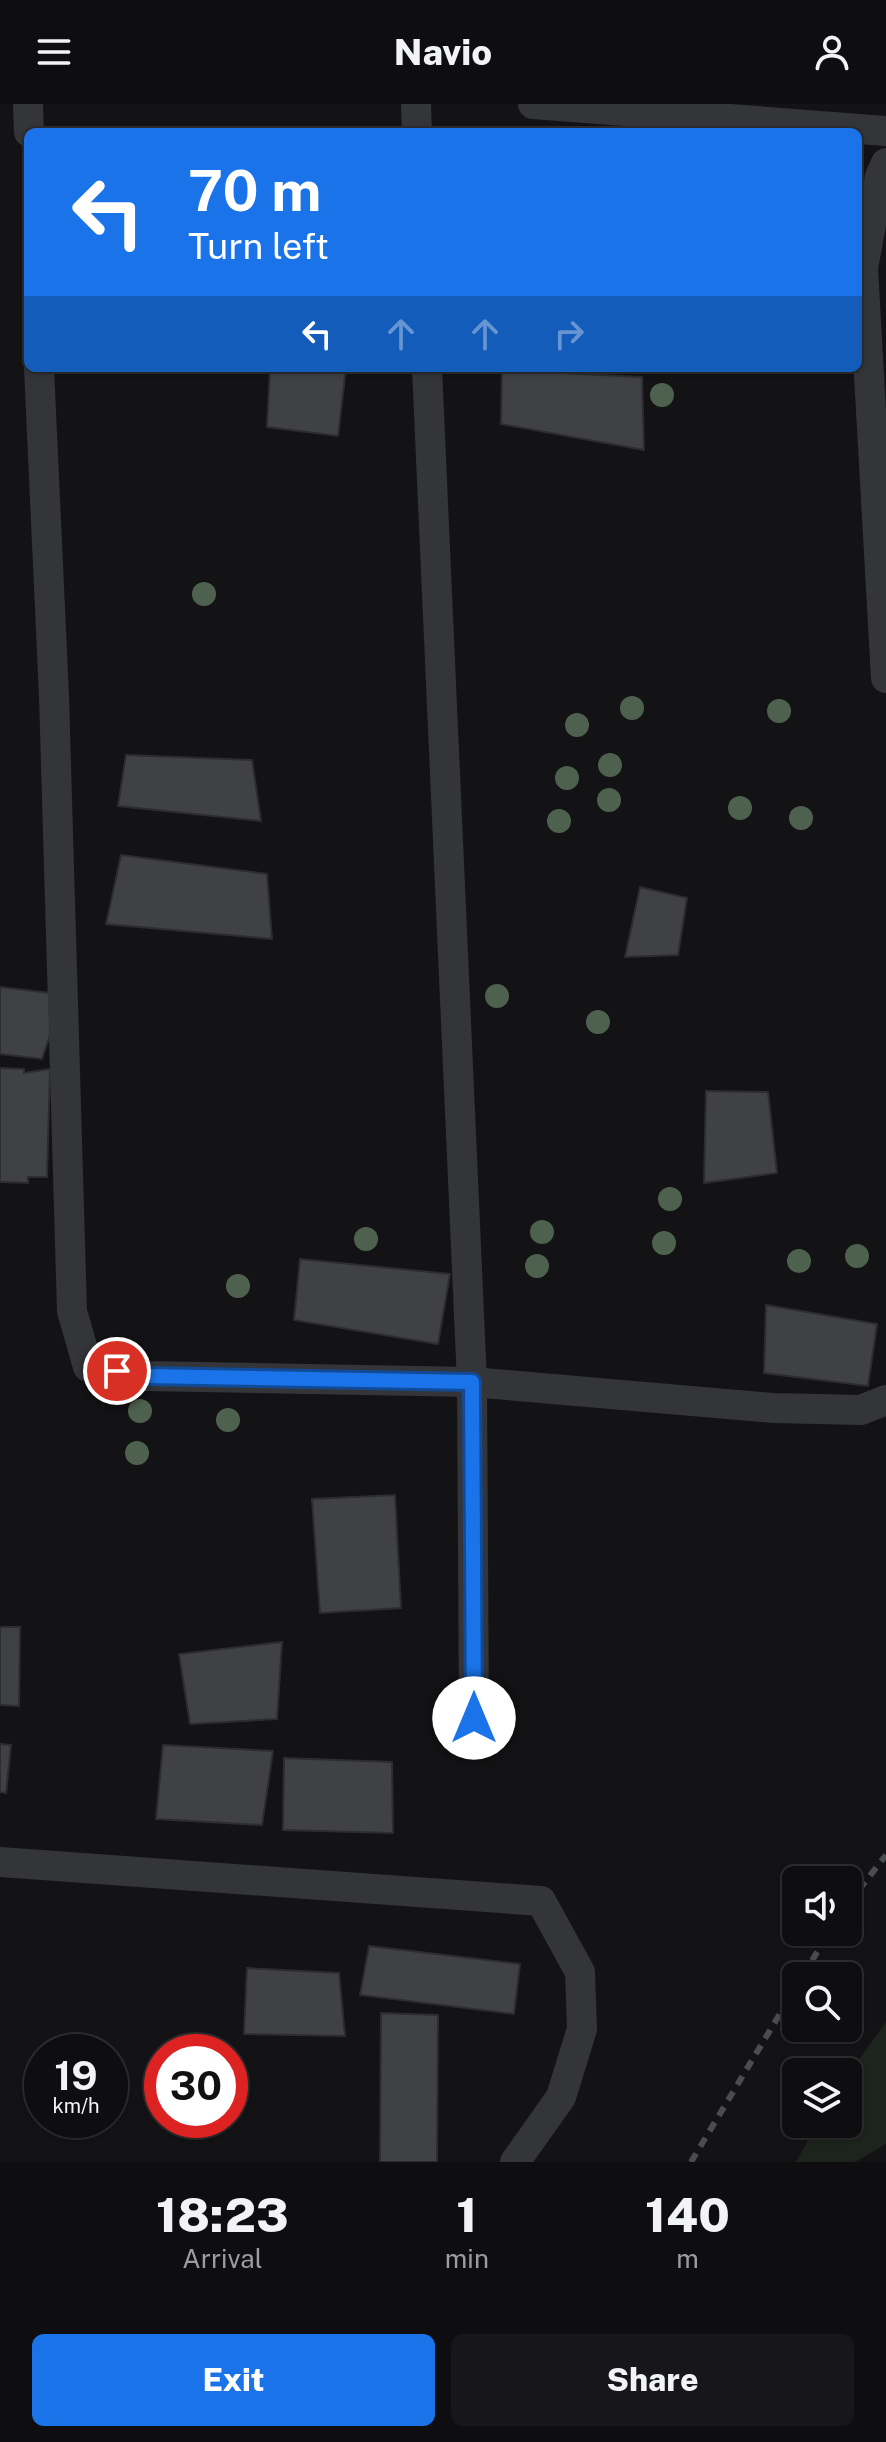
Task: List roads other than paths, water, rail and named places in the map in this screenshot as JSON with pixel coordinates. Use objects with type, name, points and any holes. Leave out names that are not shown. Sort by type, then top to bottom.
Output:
[{"type":"street","points":[[28,104],[29,128]]},
{"type":"street","points":[[416,104],[417,128]]},
{"type":"street","points":[[533,104],[847,128]]},
{"type":"street","points":[[862,129],[886,131]]},
{"type":"street","points":[[886,163],[880,176],[863,268],[886,678]]},
{"type":"street","points":[[39,372],[54,711],[72,1311],[88,1367],[146,1376],[472,1382],[773,1408],[861,1410],[886,1400]]},
{"type":"street","points":[[427,372],[472,1382],[474,1718]]},
{"type":"street","points":[[0,1862],[541,1901],[580,1972],[582,2029],[561,2097],[515,2162]]},
{"type":"railway","points":[[862,1886],[886,1855]]},
{"type":"railway","points":[[811,1962],[821,1946]]},
{"type":"railway","points":[[691,2162],[782,2010]]}]
